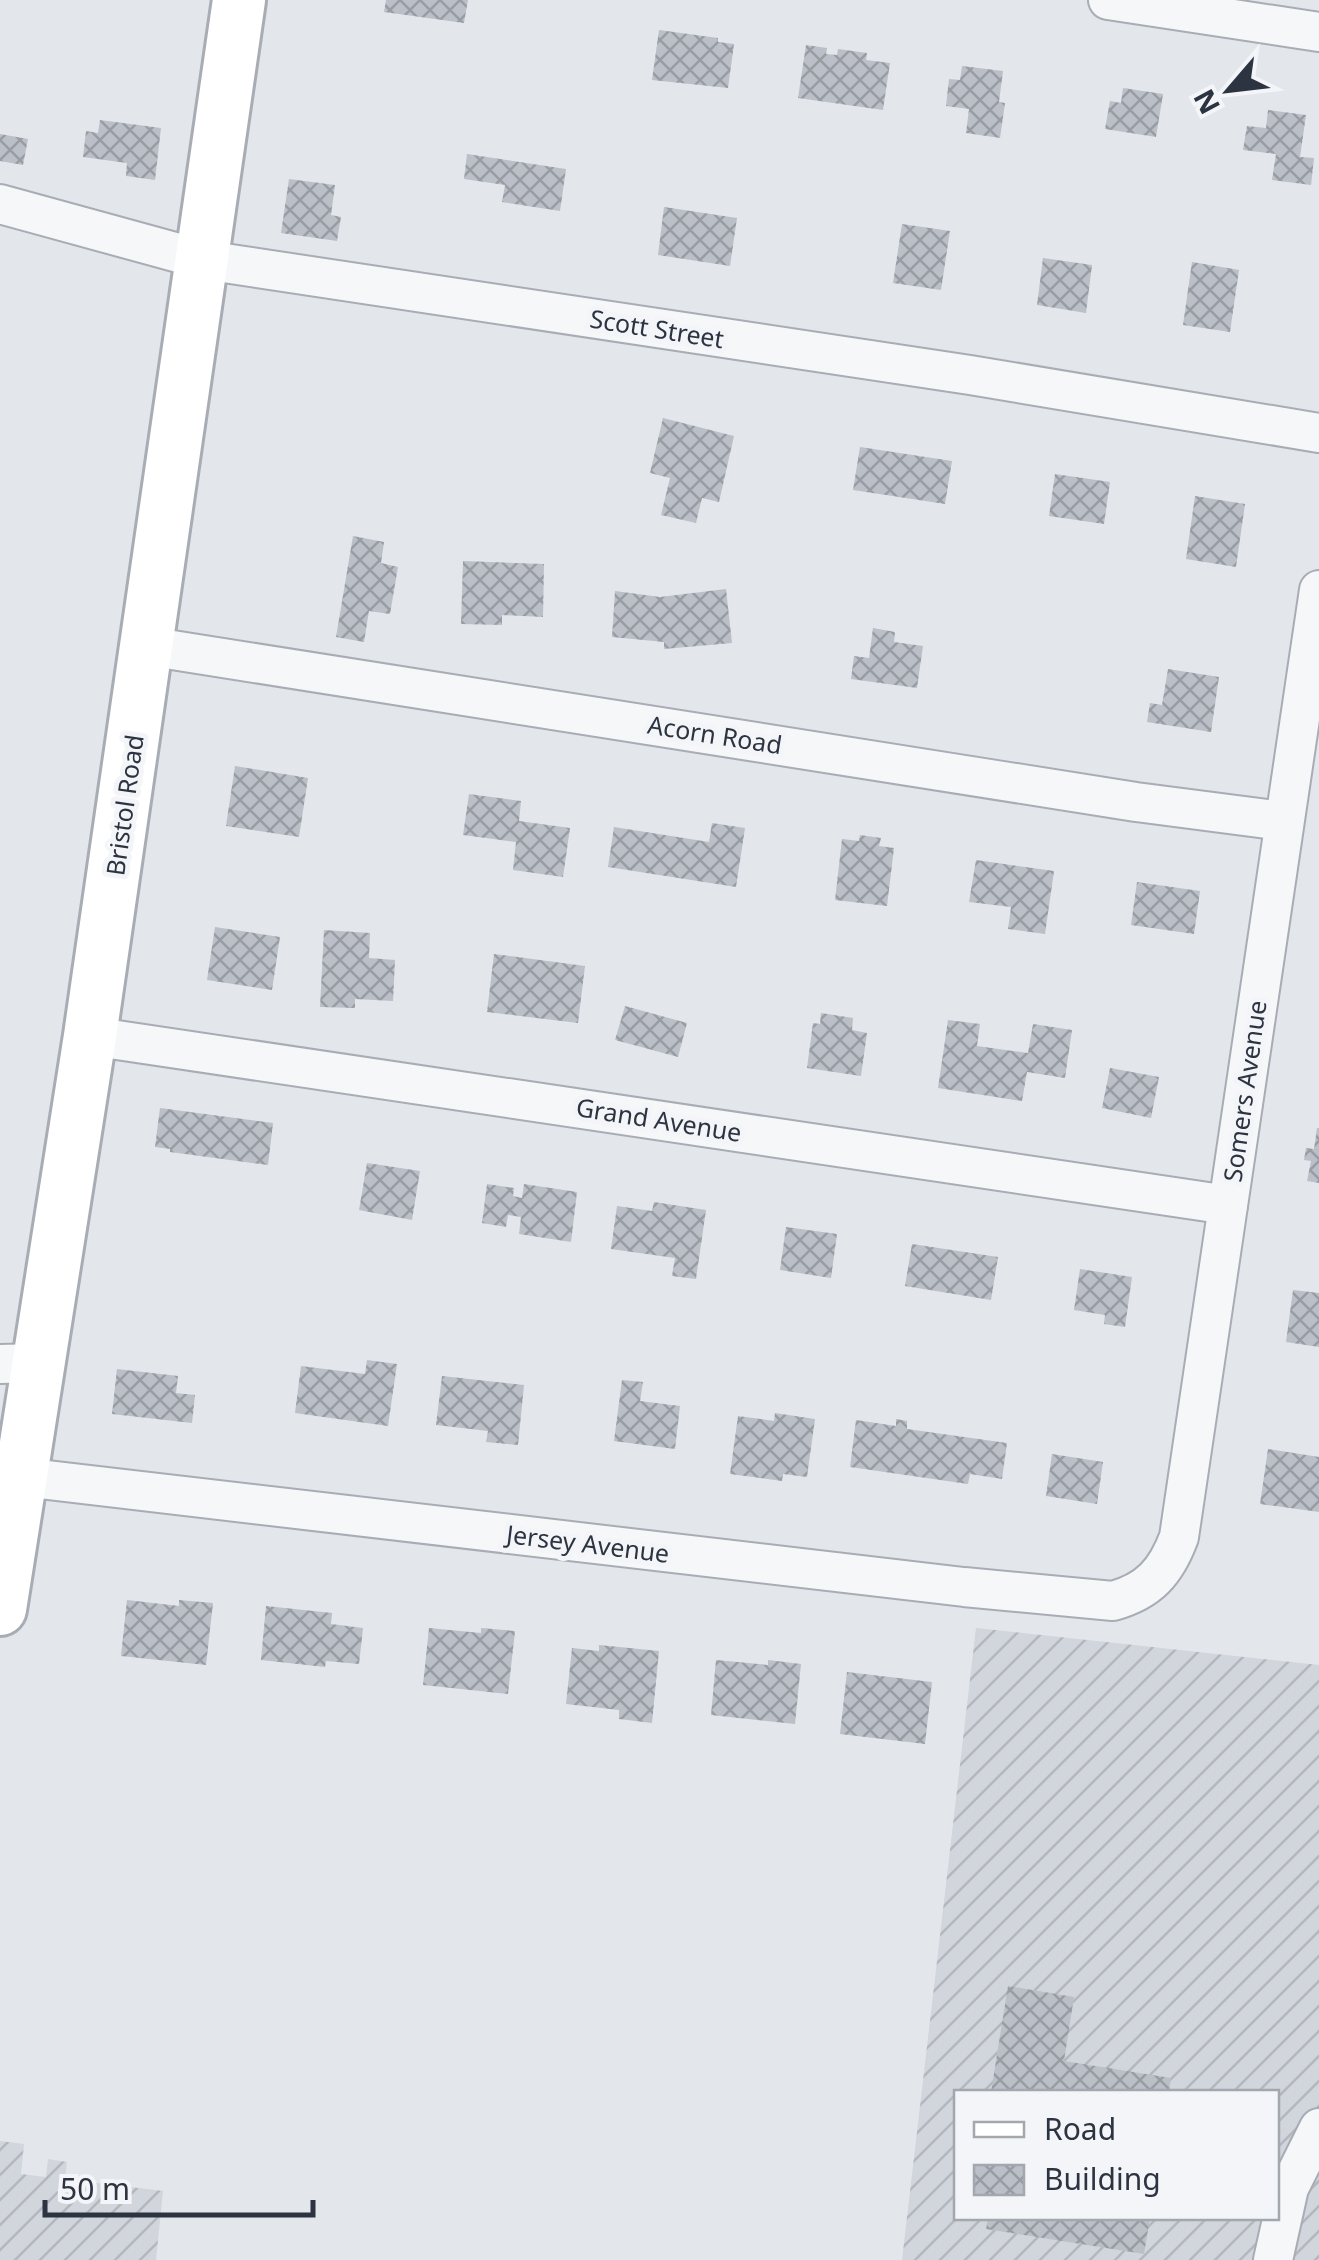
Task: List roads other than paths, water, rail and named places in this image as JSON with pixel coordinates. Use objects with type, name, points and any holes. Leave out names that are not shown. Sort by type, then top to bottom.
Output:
[{"type":"main road","name":"Bristol Road","points":[[0,1609],[22,1476],[20,1364],[90,1036],[239,0]]},
{"type":"street","points":[[1108,0],[1319,32]]},
{"type":"street","name":"Scott Street","points":[[0,204],[204,260],[970,375],[1319,433]]},
{"type":"street","name":"Somers Avenue","points":[[1150,1584],[1170,1562],[1179,1537],[1319,590]]},
{"type":"street","name":"Acorn Road","points":[[147,646],[1136,802],[1283,821]]},
{"type":"street","name":"Grand Avenue","points":[[90,1036],[1228,1205]]},
{"type":"street","name":"Jersey Avenue","points":[[22,1476],[964,1587],[1113,1601],[1134,1595],[1150,1584]]},
{"type":"street","points":[[1273,2260],[1289,2188],[1319,2128]]}]
